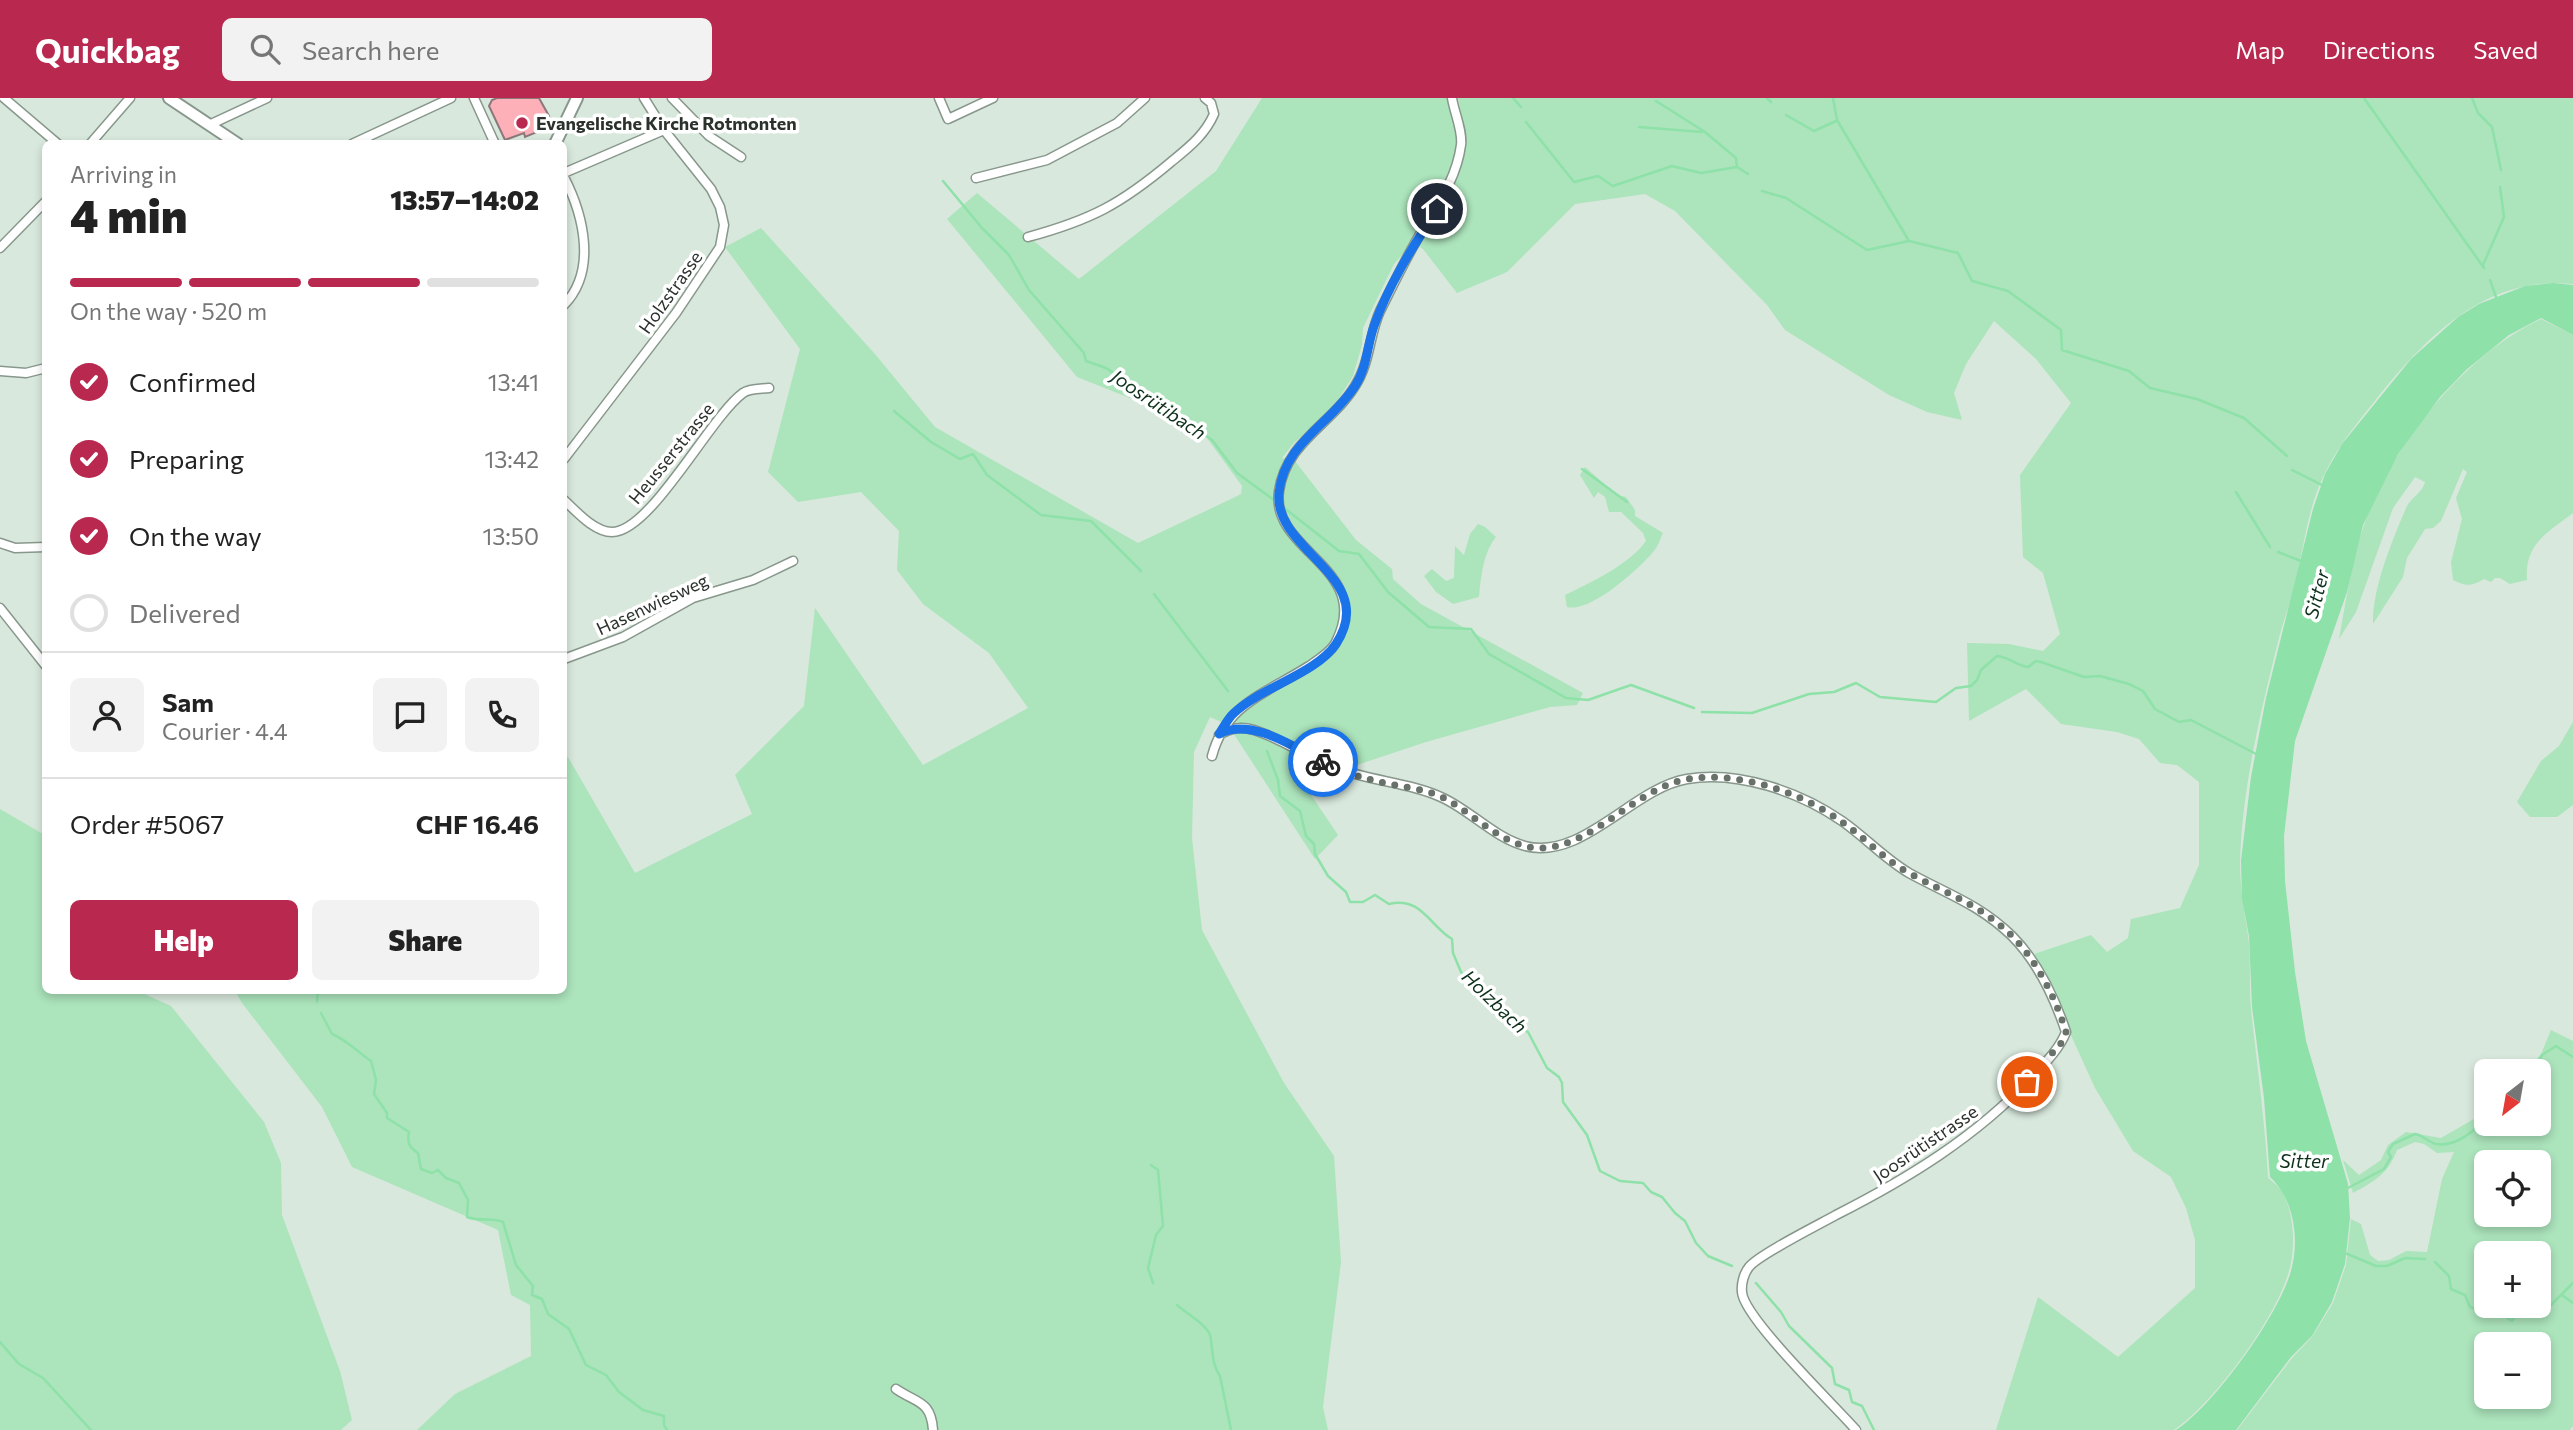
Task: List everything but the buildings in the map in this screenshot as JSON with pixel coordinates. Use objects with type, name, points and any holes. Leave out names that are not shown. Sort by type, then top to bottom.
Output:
[{"type":"street","points":[[4,98],[53,140]]},
{"type":"street","points":[[93,140],[130,98]]},
{"type":"street","points":[[169,98],[232,140]]},
{"type":"street","points":[[209,125],[267,98]]},
{"type":"street","points":[[361,140],[450,98]]},
{"type":"street","points":[[474,98],[493,140]]},
{"type":"street","points":[[557,140],[577,98]]},
{"type":"street","name":"Holzstrasse","points":[[567,455],[677,313],[720,247],[724,225],[720,207],[705,180],[664,130],[644,98]]},
{"type":"street","points":[[672,98],[709,136],[741,157]]},
{"type":"street","points":[[939,98],[948,119],[993,98]]},
{"type":"street","points":[[975,178],[1047,160],[1117,123],[1145,98]]},
{"type":"street","points":[[1028,237],[1077,223],[1135,192],[1194,143],[1208,127],[1214,114],[1211,103],[1205,98]]},
{"type":"street","points":[[1212,756],[1219,734],[1233,714],[1320,659],[1335,645],[1347,614],[1343,596],[1334,579],[1285,523],[1279,510],[1279,491],[1290,458],[1356,386],[1380,312],[1414,244],[1437,209],[1452,176],[1461,142],[1452,98]]},
{"type":"street","points":[[567,174],[664,130]]},
{"type":"street","points":[[567,184],[581,227],[584,256],[578,285],[567,301]]},
{"type":"street","points":[[0,248],[42,205]]},
{"type":"street","points":[[0,371],[26,373],[42,369]]},
{"type":"street","name":"Heusserstrasse","points":[[567,502],[603,530],[613,532],[624,529],[668,487],[724,411],[746,391],[769,388]]},
{"type":"street","points":[[0,543],[15,548],[42,547]]},
{"type":"street","name":"Hasenwiesweg","points":[[567,658],[623,637],[694,598],[752,580],[793,561]]},
{"type":"street","points":[[0,608],[42,661]]},
{"type":"street","name":"Joosrütistrasse","points":[[1219,734],[1238,727],[1253,730],[1333,767],[1372,780],[1442,797],[1506,838],[1539,848],[1555,847],[1569,841],[1662,786],[1685,779],[1708,776],[1766,786],[1821,808],[1842,821],[1908,873],[1970,902],[2018,942],[2035,964],[2063,1023],[2066,1032],[2062,1042],[2012,1098],[1978,1129],[1879,1193],[1813,1227],[1749,1265],[1744,1277],[1741,1293],[1759,1326],[1856,1430]]},
{"type":"street","points":[[896,1389],[921,1401],[929,1412],[933,1430]]},
{"type":"shaded area","points":[[1262,98],[1448,98],[1459,143],[1450,177],[1413,243],[1394,264],[1363,328],[1362,345],[1353,376],[1336,403],[1282,458],[1295,461],[1356,540],[1392,569],[1393,579],[1421,604],[1583,693],[1577,705],[1550,707],[1426,742],[1303,783],[1338,835],[1315,859],[1228,725],[1210,717],[1194,752],[1192,838],[1202,930],[1284,1083],[1334,1156],[1341,1262],[1323,1407],[1328,1430],[417,1430],[455,1394],[531,1356],[530,1305],[511,1295],[498,1230],[352,1167],[322,1107],[237,994],[567,994],[567,757],[635,873],[752,814],[735,775],[804,706],[815,608],[923,765],[1028,708],[989,653],[923,604],[897,570],[899,531],[861,492],[798,502],[768,472],[800,349],[725,247],[761,228],[875,354],[935,427],[1138,543],[1241,494],[1242,486],[1202,431],[1165,412],[1077,377],[947,219],[977,193],[1079,279],[1216,171]]},
{"type":"shaded area","points":[[1458,98],[2573,98],[2573,284],[2541,284],[2512,290],[2485,301],[2436,334],[2414,355],[2348,435],[2336,452],[2314,499],[2259,721],[2244,806],[2240,862],[2268,1178],[2282,1191],[2287,1202],[2293,1231],[2293,1252],[2282,1290],[2242,1358],[2207,1400],[2174,1430],[1996,1430],[2038,1297],[2118,1357],[2195,1288],[2195,1240],[2186,1208],[2171,1177],[2133,1151],[2095,1088],[2034,954],[2091,935],[2107,952],[2128,938],[2131,919],[2180,908],[2199,865],[2199,782],[2177,765],[2160,763],[2139,739],[2117,732],[2061,724],[2026,689],[1969,721],[1967,643],[2009,644],[2043,651],[2060,634],[2043,573],[2023,557],[2020,475],[2071,403],[2036,359],[1994,321],[1966,364],[1954,393],[1962,420],[1927,412],[1889,395],[1785,330],[1767,305],[1675,211],[1645,194],[1575,204],[1507,272],[1457,293],[1423,249],[1415,244],[1442,206],[1466,142]]},
{"type":"shaded area","points":[[2541,319],[2573,335],[2573,513],[2547,533],[2534,548],[2529,557],[2527,580],[2510,584],[2495,578],[2491,582],[2484,579],[2465,585],[2453,580],[2451,562],[2462,519],[2456,498],[2467,472],[2463,469],[2441,521],[2433,528],[2425,529],[2407,558],[2403,577],[2373,624],[2379,581],[2389,550],[2408,505],[2425,482],[2415,477],[2393,508],[2356,612],[2339,639],[2363,528],[2375,498],[2410,436],[2458,380],[2485,355]]},
{"type":"shaded area","points":[[1585,467],[1617,495],[1626,497],[1635,510],[1635,516],[1663,533],[1653,552],[1613,588],[1588,603],[1567,607],[1565,595],[1620,565],[1646,541],[1643,533],[1621,512],[1609,512],[1605,497],[1598,492],[1594,498],[1580,475]]},
{"type":"shaded area","points":[[1478,524],[1496,537],[1485,558],[1479,597],[1453,604],[1436,592],[1424,576],[1432,569],[1446,581],[1454,578],[1455,546],[1464,555],[1470,534]]},
{"type":"shaded area","points":[[2573,722],[2573,805],[2557,817],[2530,817],[2517,802],[2541,761],[2559,746]]},
{"type":"shaded area","points":[[0,809],[42,833],[42,994],[145,994],[171,1006],[264,1122],[281,1163],[282,1215],[340,1371],[352,1420],[341,1430],[0,1430]]},
{"type":"shaded area","points":[[2551,1030],[2573,1041],[2573,1426],[2570,1430],[2237,1430],[2292,1358],[2312,1337],[2333,1303],[2346,1265],[2351,1219],[2361,1224],[2370,1255],[2378,1261],[2389,1260],[2406,1251],[2427,1252],[2442,1179],[2454,1152],[2437,1153],[2424,1144],[2415,1142],[2397,1150],[2380,1176],[2353,1193],[2343,1160],[2359,1175],[2381,1160],[2388,1145],[2406,1132],[2441,1138],[2474,1119],[2474,1136],[2552,1136],[2552,1059],[2537,1059]]},
{"type":"water","name":"Sitter","points":[[2553,283],[2573,285],[2573,335],[2541,318],[2509,335],[2466,370],[2440,397],[2398,454],[2363,525],[2347,592],[2295,741],[2284,836],[2285,881],[2306,1041],[2348,1184],[2350,1218],[2345,1264],[2332,1302],[2312,1336],[2291,1357],[2236,1430],[2176,1430],[2209,1401],[2243,1358],[2284,1290],[2294,1259],[2295,1233],[2290,1208],[2285,1196],[2270,1177],[2264,1098],[2252,1007],[2249,936],[2242,899],[2241,861],[2251,777],[2266,698],[2313,509],[2325,474],[2342,444],[2411,359],[2458,317],[2479,304],[2525,286]]},
{"type":"waterway","points":[[1513,98],[1521,107]]},
{"type":"waterway","points":[[1767,98],[1771,102]]},
{"type":"waterway","points":[[1833,98],[1837,120],[1909,241]]},
{"type":"waterway","points":[[2364,98],[2484,268]]},
{"type":"waterway","points":[[2472,98],[2478,113],[2492,127],[2501,170]]},
{"type":"waterway","points":[[1656,101],[1705,132],[1736,158],[1737,167]]},
{"type":"waterway","points":[[1786,115],[1814,131],[1836,121]]},
{"type":"waterway","points":[[1526,122],[1574,182],[1598,176],[1613,186],[1672,166],[1701,173],[1737,167],[1748,174]]},
{"type":"waterway","points":[[1639,127],[1702,132]]},
{"type":"waterway","name":"Joosrütibach","points":[[943,181],[982,228],[1009,255],[1029,290],[1084,353],[1086,361],[1106,368],[1212,440],[1237,473],[1278,503]]},
{"type":"waterway","points":[[2483,265],[2504,217],[2500,187]]},
{"type":"waterway","points":[[1762,191],[1786,198],[1867,250],[1909,241],[1958,253],[1972,281],[2008,291],[2061,330],[2062,350],[2129,371],[2150,388],[2197,399],[2244,418],[2287,456]]},
{"type":"waterway","points":[[2490,280],[2496,297]]},
{"type":"waterway","name":"Holzbach","points":[[894,411],[931,442],[960,459],[973,454],[987,475],[1041,515],[1091,521],[1141,571]]},
{"type":"waterway","points":[[1582,469],[1627,502]]},
{"type":"waterway","points":[[2292,470],[2324,486]]},
{"type":"waterway","points":[[2236,492],[2270,547]]},
{"type":"waterway","name":"Joosrütibach","points":[[1283,507],[1339,551],[1359,554],[1388,592],[1429,627],[1471,629],[1489,654],[1566,698],[1588,700],[1631,685],[1694,708]]},
{"type":"waterway","points":[[2278,552],[2301,561]]},
{"type":"waterway","name":"Holzbach","points":[[1154,594],[1228,691]]},
{"type":"waterway","name":"Joosrütibach","points":[[1702,712],[1752,713],[1809,694],[1834,692],[1856,683],[1880,697],[1936,702],[1956,688],[1971,686],[1981,670],[1997,656],[2028,667],[2036,661],[2084,677],[2100,676],[2129,684],[2143,691],[2155,709],[2179,722],[2191,720],[2258,755]]},
{"type":"waterway","name":"Holzbach","points":[[1267,751],[1278,780],[1280,796],[1300,811],[1306,836],[1314,844],[1315,854],[1328,876],[1346,892],[1350,902],[1363,902],[1375,895],[1389,904],[1409,904],[1452,939],[1453,953],[1461,972],[1474,987],[1509,1012],[1517,1027],[1528,1032],[1547,1068],[1559,1077],[1563,1102],[1587,1135],[1600,1171],[1620,1181],[1643,1183],[1651,1192],[1662,1197],[1685,1221],[1696,1243],[1708,1256],[1732,1266]]},
{"type":"waterway","points":[[317,1002],[318,994]]},
{"type":"waterway","points":[[321,1013],[332,1034],[371,1061],[376,1080],[374,1094],[387,1113],[387,1118],[409,1132],[409,1144],[418,1153],[421,1169],[432,1173],[438,1170],[446,1178],[459,1183],[468,1200],[467,1217],[503,1222],[516,1265],[533,1286],[532,1295],[542,1299],[548,1314],[569,1329],[586,1365],[606,1375],[619,1392],[643,1410],[664,1416],[667,1430]]},
{"type":"waterway","points":[[2540,1059],[2556,1046],[2573,1057]]},
{"type":"waterway","points":[[2346,1189],[2384,1169],[2391,1157],[2388,1152],[2393,1144],[2415,1134],[2436,1144],[2451,1143],[2474,1130]]},
{"type":"waterway","points":[[1151,1165],[1158,1170],[1163,1226],[1156,1235],[1148,1268],[1153,1283]]},
{"type":"waterway","points":[[2345,1253],[2376,1266],[2387,1266],[2405,1258],[2425,1259]]},
{"type":"waterway","points":[[2435,1262],[2449,1276],[2451,1289],[2465,1295],[2470,1307],[2474,1308]]},
{"type":"waterway","name":"Holzbach","points":[[1756,1283],[1781,1312],[1789,1326],[1832,1368],[1835,1384],[1849,1390],[1852,1402],[1862,1406],[1874,1430]]},
{"type":"waterway","points":[[2551,1305],[2573,1283]]},
{"type":"waterway","points":[[2562,1295],[2573,1303]]},
{"type":"waterway","points":[[1177,1305],[1200,1323],[1210,1335],[1231,1430]]},
{"type":"waterway","points":[[2508,1318],[2512,1321],[2514,1318]]},
{"type":"waterway","points":[[0,1342],[19,1364],[43,1378],[91,1430]]},
{"type":"way so far","points":[[1323,762],[1372,780],[1442,797],[1506,838],[1539,848],[1555,847],[1569,841],[1662,786],[1685,779],[1708,776],[1738,779],[1766,786],[1821,808],[1842,821],[1908,873],[1970,902],[2010,934],[2025,950],[2035,964],[2066,1032],[2062,1042],[2027,1082]]},
{"type":"place","name":"Evangelische Kirche Rotmonten","points":[[522,123]]},
{"type":"route","points":[[1323,762],[1289,744],[1253,730],[1238,727],[1219,734],[1233,714],[1320,659],[1335,645],[1347,614],[1343,596],[1334,579],[1285,523],[1279,510],[1279,491],[1290,458],[1356,386],[1380,312],[1414,244],[1437,209]]}]
